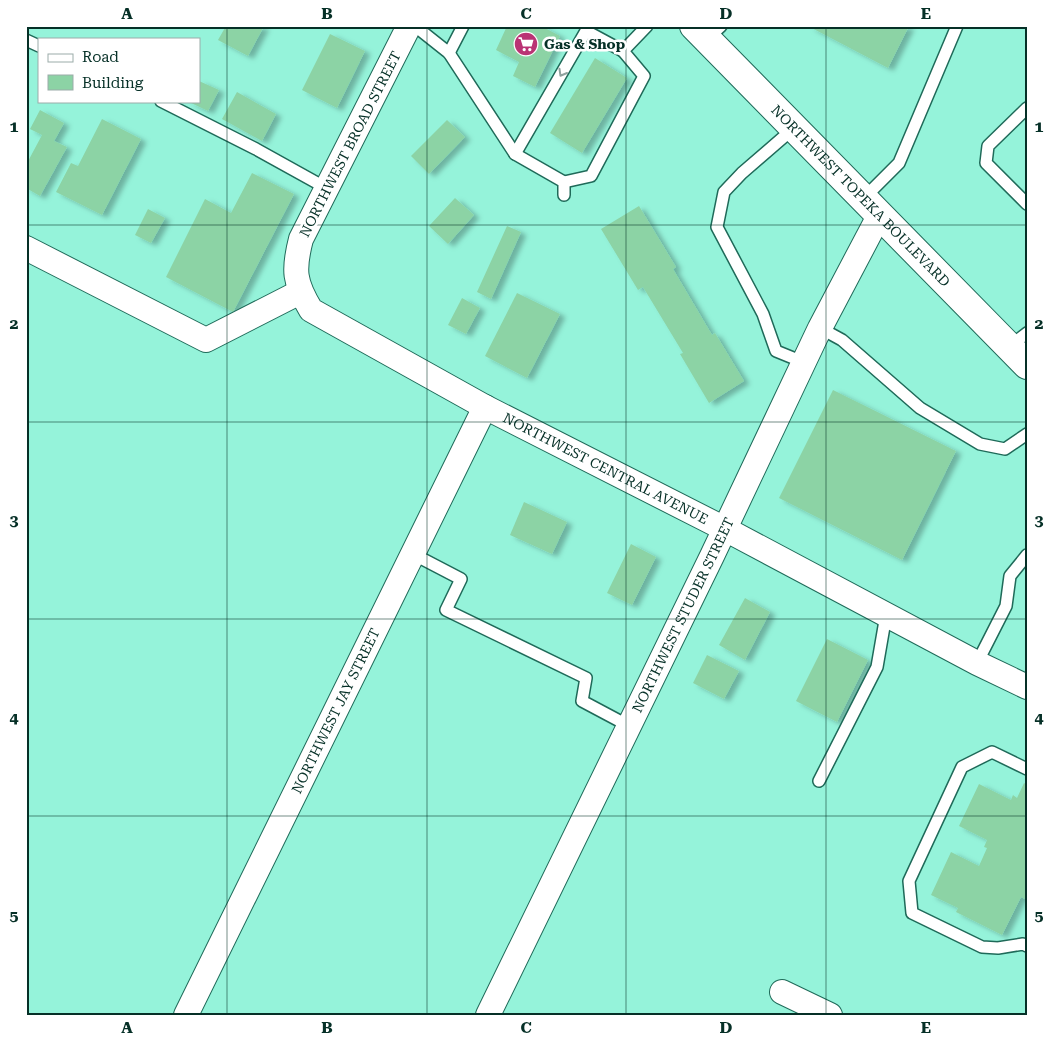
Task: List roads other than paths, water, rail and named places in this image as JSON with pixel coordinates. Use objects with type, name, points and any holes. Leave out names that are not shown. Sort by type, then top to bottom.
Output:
[{"type":"main road","name":"NORTHWEST TOPEKA BOULEVARD","points":[[707,31],[794,128],[871,208],[1021,348]]},
{"type":"street","name":"NORTHWEST BROAD STREET","points":[[300,292],[296,260],[301,239],[409,26]]},
{"type":"street","name":"NORTHWEST STUDER STREET","points":[[488,1015],[725,529],[820,328],[871,208]]},
{"type":"street","points":[[26,248],[206,340],[300,292]]},
{"type":"street","name":"NORTHWEST CENTRAL AVENUE","points":[[300,292],[311,310],[485,407],[725,529],[977,663],[1027,687]]},
{"type":"street","name":"NORTHWEST JAY STREET","points":[[186,1015],[485,407]]},
{"type":"street","points":[[782,992],[830,1015]]},
{"type":"lane","points":[[415,26],[449,53],[515,154],[564,182],[591,176],[644,76],[623,51],[586,31],[515,154]]},
{"type":"lane","points":[[449,53],[463,26]]},
{"type":"lane","points":[[623,51],[647,26]]},
{"type":"lane","points":[[871,208],[899,163],[957,26]]},
{"type":"lane","points":[[26,40],[38,46]]},
{"type":"lane","points":[[162,102],[256,149],[328,189]]},
{"type":"lane","points":[[1027,108],[988,146],[986,163],[1027,204]]},
{"type":"lane","points":[[794,128],[742,173],[724,192],[717,227],[763,314],[776,351],[803,362]]},
{"type":"lane","points":[[564,182],[564,195]]},
{"type":"lane","points":[[820,328],[842,340],[920,408],[980,444],[1005,448],[1027,434]]},
{"type":"lane","points":[[413,554],[461,579],[446,610],[586,678],[582,701],[629,726]]},
{"type":"lane","points":[[977,663],[1006,606],[1010,576],[1027,555]]},
{"type":"lane","points":[[819,781],[877,667],[886,615]]},
{"type":"lane","points":[[1027,769],[992,752],[962,767],[909,881],[912,913],[982,946],[998,948],[1023,944],[1027,946]]},
{"type":"place","name":"Gas & Shop","points":[[526,44]]}]
